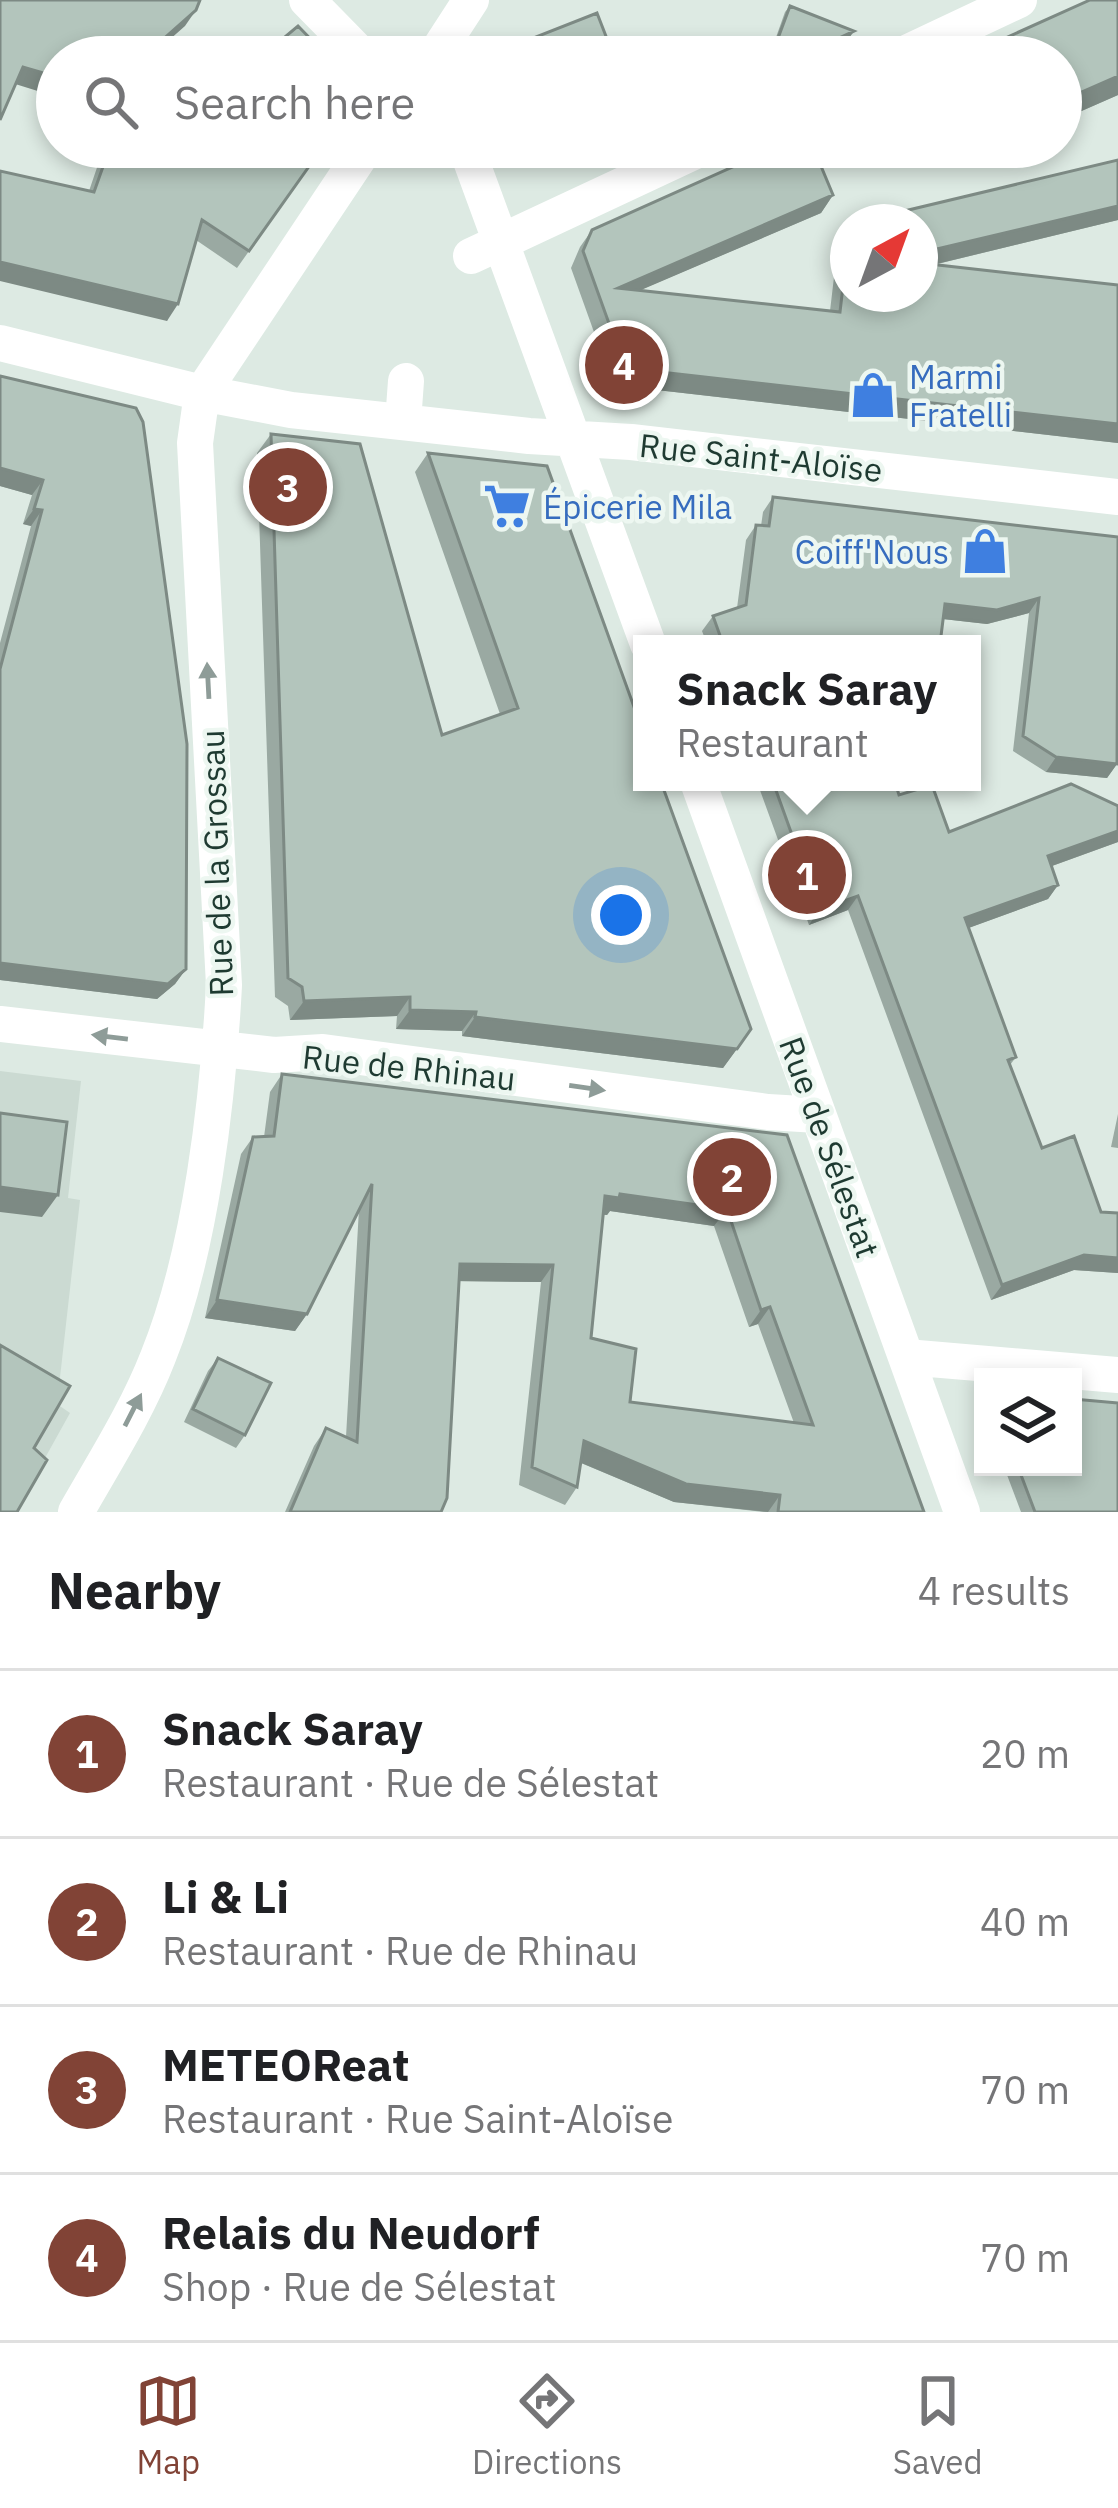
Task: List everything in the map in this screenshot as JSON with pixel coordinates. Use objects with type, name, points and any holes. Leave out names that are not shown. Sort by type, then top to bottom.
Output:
[{"type":"street","points":[[307,0],[342,36]]},
{"type":"street","points":[[448,36],[471,0]]},
{"type":"street","points":[[943,36],[1019,0]]},
{"type":"street","name":"Rue de la Grossau","points":[[76,1512],[132,1415],[178,1302],[220,1050],[224,985],[195,443],[202,393],[330,232],[357,168]]},
{"type":"street","points":[[470,168],[487,248],[572,439],[645,635]]},
{"type":"street","points":[[487,248],[659,168]]},
{"type":"street","name":"Rue Saint-Aloïse","points":[[0,343],[291,410],[631,442],[1118,497]]},
{"type":"street","points":[[404,422],[406,381]]},
{"type":"street","name":"Rue de Sélestat","points":[[701,791],[962,1512]]},
{"type":"street","name":"Rue de Rhinau","points":[[0,1024],[274,1055],[323,1052],[818,1115]]},
{"type":"street","points":[[905,1357],[1118,1375]]},
{"type":"shaded area","points":[[0,1071],[81,1081],[68,1198],[80,1200],[57,1404],[70,1413],[15,1512],[0,1512]]},
{"type":"building","points":[[0,0],[200,0],[196,10],[167,36],[36,36],[36,71],[23,67],[0,120]]},
{"type":"building","points":[[1090,0],[1118,0],[1118,76],[1082,92],[1082,36],[1010,36]]},
{"type":"building","points":[[790,6],[854,31],[843,36],[779,36]]},
{"type":"building","points":[[597,13],[606,36],[538,36]]},
{"type":"building","points":[[298,26],[308,36],[286,36]]},
{"type":"building","points":[[1118,160],[1118,206],[938,249],[938,204],[933,204]]},
{"type":"building","points":[[103,168],[308,168],[249,251],[202,220],[178,304],[0,262],[0,171],[94,192]]},
{"type":"building","points":[[730,168],[822,168],[833,195],[618,288],[830,312],[938,312],[938,265],[1118,285],[1118,424],[625,368],[583,251],[592,230]]},
{"type":"building","points":[[0,376],[136,408],[143,422],[187,744],[186,969],[168,984],[0,963],[0,669],[42,510],[34,509],[43,480],[0,468]]},
{"type":"building","points":[[271,434],[360,444],[442,735],[518,708],[428,453],[547,466],[633,704],[633,791],[664,791],[751,1029],[737,1049],[475,1017],[476,1012],[410,1010],[410,997],[304,1001],[302,987],[288,978]]},
{"type":"building","points":[[773,497],[1118,537],[1117,764],[1056,757],[1023,736],[1039,598],[997,610],[945,604],[941,635],[720,635],[713,616],[746,605],[756,525],[769,526]]},
{"type":"building","points":[[1071,784],[1118,806],[1118,831],[1048,856],[1058,885],[965,918],[1016,1057],[1008,1060],[1042,1148],[1074,1136],[1101,1212],[1118,1213],[1118,1258],[1084,1255],[1002,1285],[858,896],[819,910],[776,791],[898,791],[899,795],[934,791],[949,832]]},
{"type":"building","points":[[282,1074],[787,1135],[924,1512],[778,1512],[780,1495],[686,1484],[584,1441],[577,1487],[532,1467],[553,1265],[460,1264],[447,1498],[441,1512],[290,1512],[326,1428],[357,1442],[372,1184],[307,1314],[217,1300],[253,1137],[274,1136]],"holes":[[[605,1196],[727,1209],[761,1310],[770,1307],[813,1425],[630,1402],[636,1349],[591,1338]]]},
{"type":"building","points":[[0,1113],[67,1122],[58,1195],[0,1187]]},
{"type":"building","points":[[0,1345],[70,1386],[34,1448],[47,1460],[17,1512],[0,1512]]},
{"type":"building","points":[[218,1358],[271,1383],[245,1435],[193,1409]]},
{"type":"building","points":[[1082,1400],[1118,1403],[1118,1512],[1035,1512],[1021,1476],[1082,1476]]},
{"type":"place","name":"Relais du Neudorf","points":[[624,365]]},
{"type":"place","name":"Marmi Fratelli","points":[[873,395]]},
{"type":"place","name":"METEOReat","points":[[288,487]]},
{"type":"place","name":"Épicerie Mila","points":[[507,506]]},
{"type":"place","name":"Coiff'Nous","points":[[985,551]]},
{"type":"place","name":"Snack Saray","points":[[807,875]]},
{"type":"place","name":"Li & Li","points":[[732,1177]]}]
